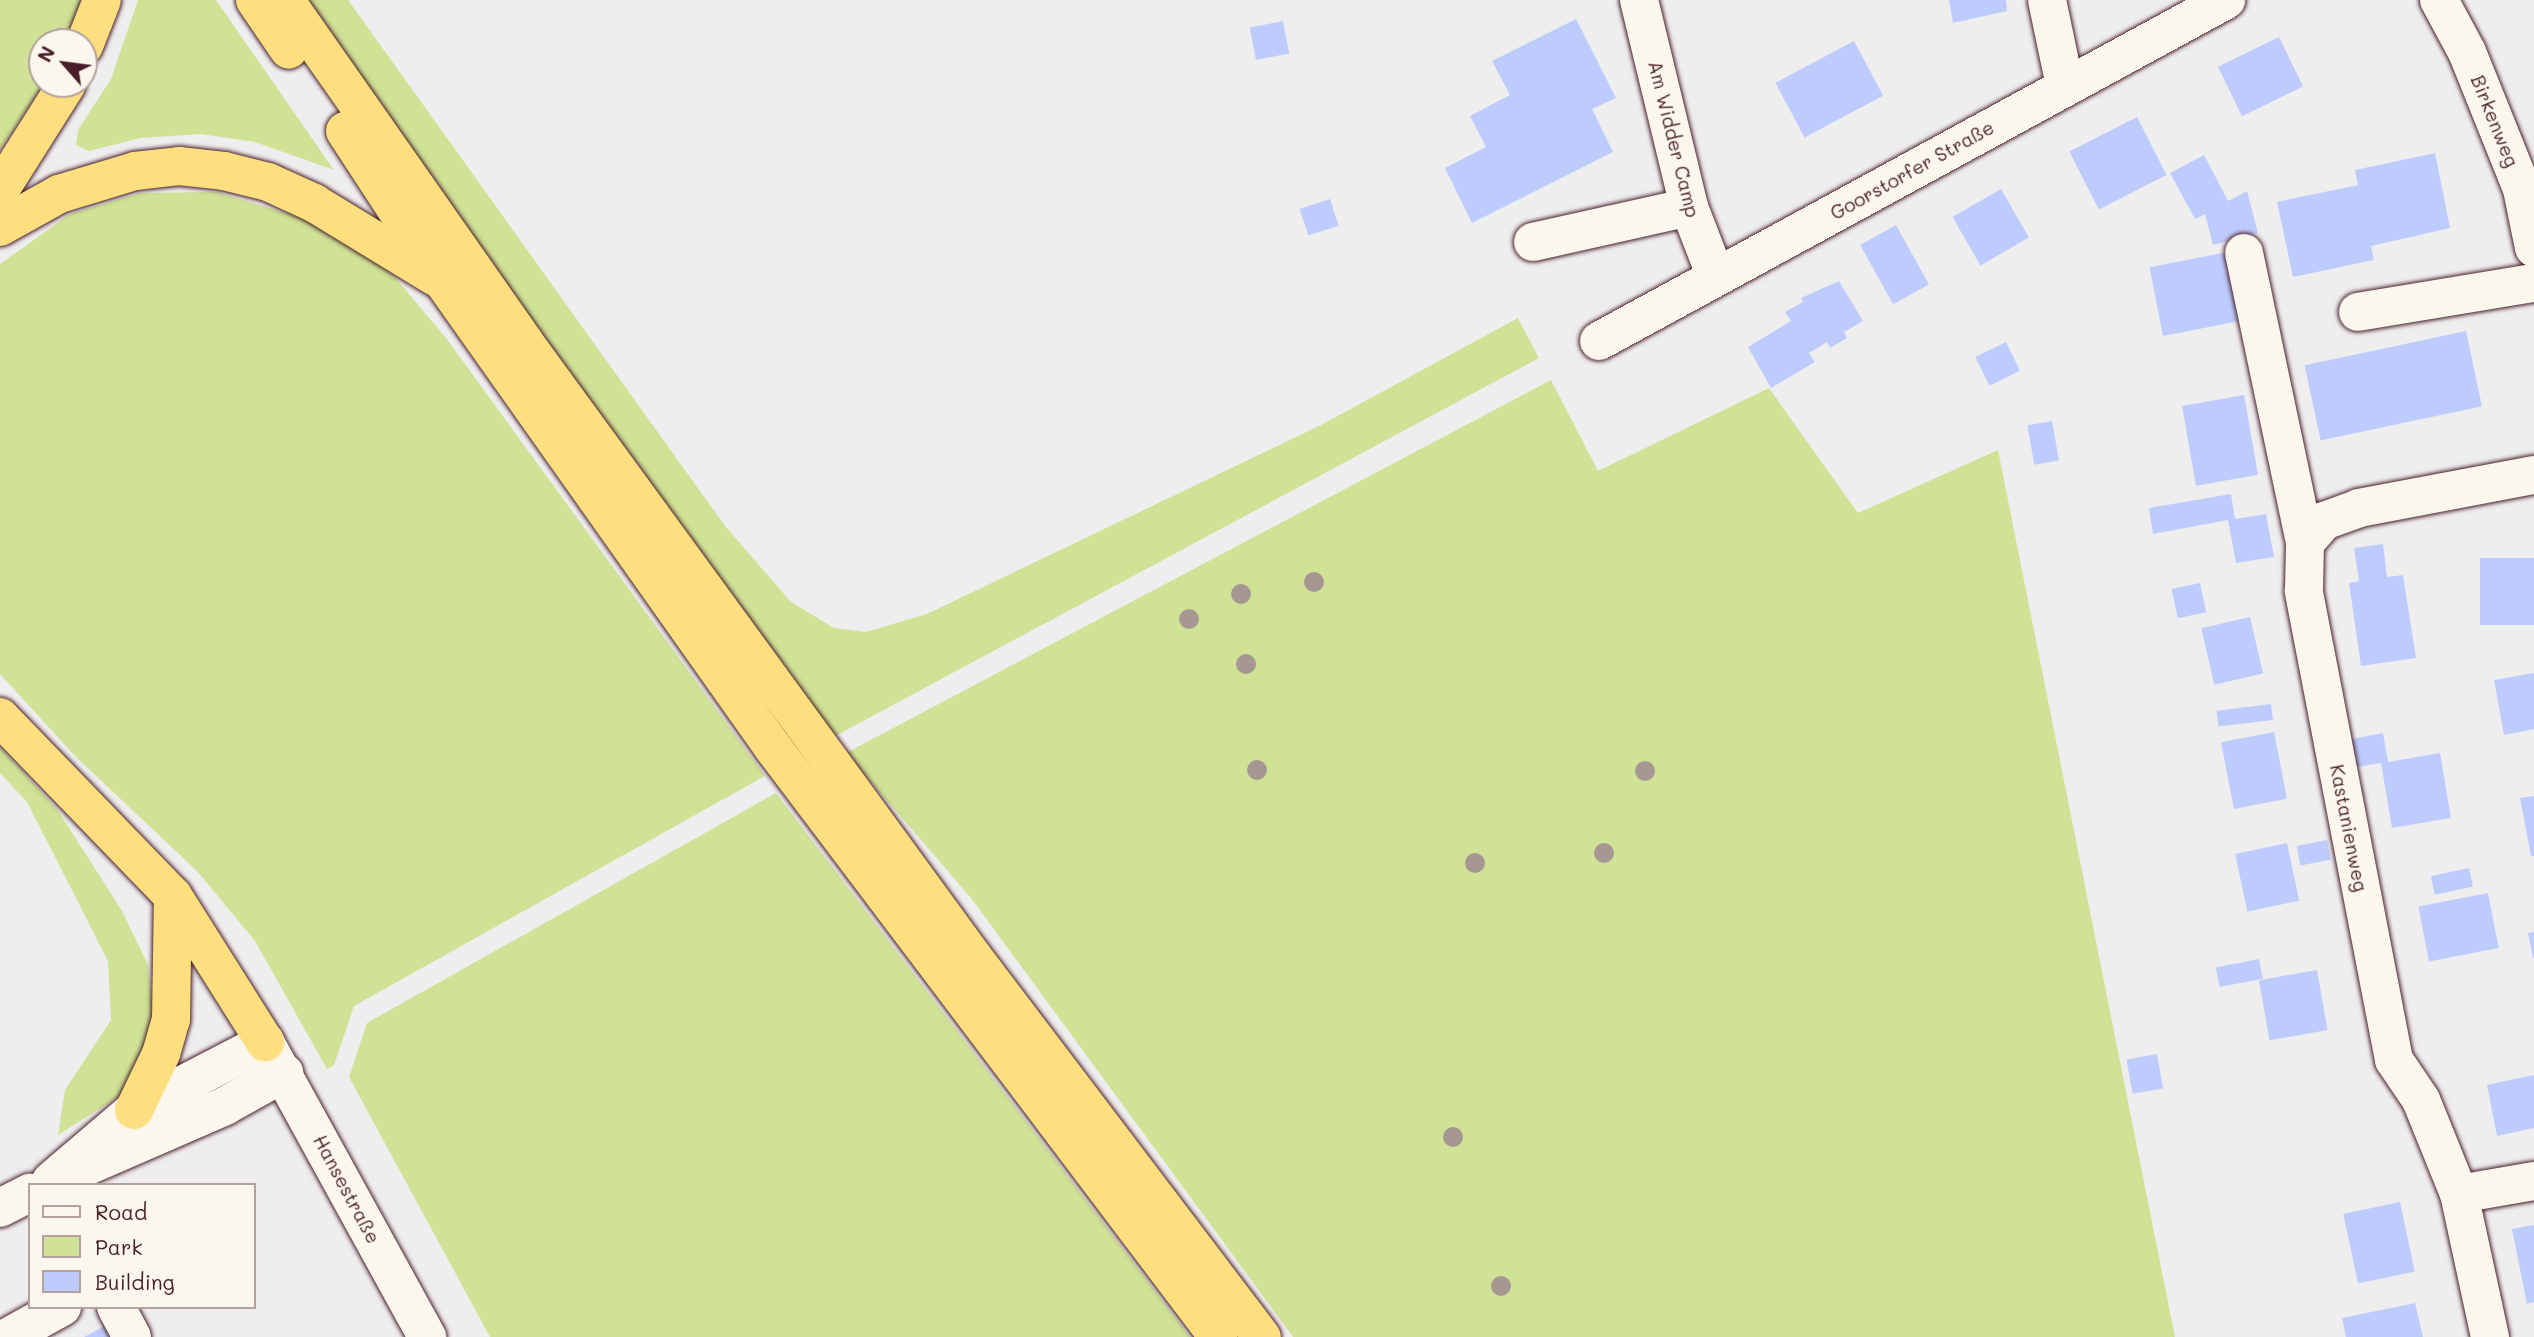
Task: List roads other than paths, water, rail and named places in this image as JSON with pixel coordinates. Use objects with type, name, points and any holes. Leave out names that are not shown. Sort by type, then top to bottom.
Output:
[{"type":"highway","points":[[91,28],[102,0]]},
{"type":"highway","points":[[255,0],[444,283],[774,749],[1218,1337]]},
{"type":"highway","points":[[285,0],[525,343],[949,924],[1262,1337]]},
{"type":"highway","points":[[0,190],[58,98]]},
{"type":"highway","points":[[0,227],[60,194],[135,171],[178,166],[224,171],[268,182],[314,203],[444,283]]},
{"type":"highway","points":[[0,717],[173,895],[275,1058]]},
{"type":"highway","points":[[134,1110],[161,1054],[171,1020],[173,895]]},
{"type":"street","name":"Am Widder Camp","points":[[1639,0],[1689,207],[1716,277]]},
{"type":"street","points":[[2048,0],[2065,86]]},
{"type":"street","name":"Birkenweg","points":[[2439,0],[2467,52],[2522,188],[2534,248]]},
{"type":"street","name":"Goorstorfer Straße","points":[[1599,341],[2223,1]]},
{"type":"street","points":[[1533,242],[1689,207]]},
{"type":"street","name":"Kastanienweg","points":[[2244,253],[2305,543],[2304,591],[2393,1060],[2421,1100],[2459,1194],[2490,1337]]},
{"type":"street","points":[[2358,312],[2534,283]]},
{"type":"street","points":[[2305,543],[2324,521],[2359,508],[2534,475]]},
{"type":"street","points":[[46,1183],[134,1110],[275,1058]]},
{"type":"street","points":[[49,1183],[225,1106],[275,1058]]},
{"type":"street","name":"Hansestraße","points":[[275,1058],[427,1337]]},
{"type":"street","points":[[2459,1194],[2534,1181]]},
{"type":"street","points":[[0,1208],[28,1193]]},
{"type":"street","points":[[8,1337],[58,1309]]},
{"type":"street","points":[[117,1309],[132,1337]]}]
